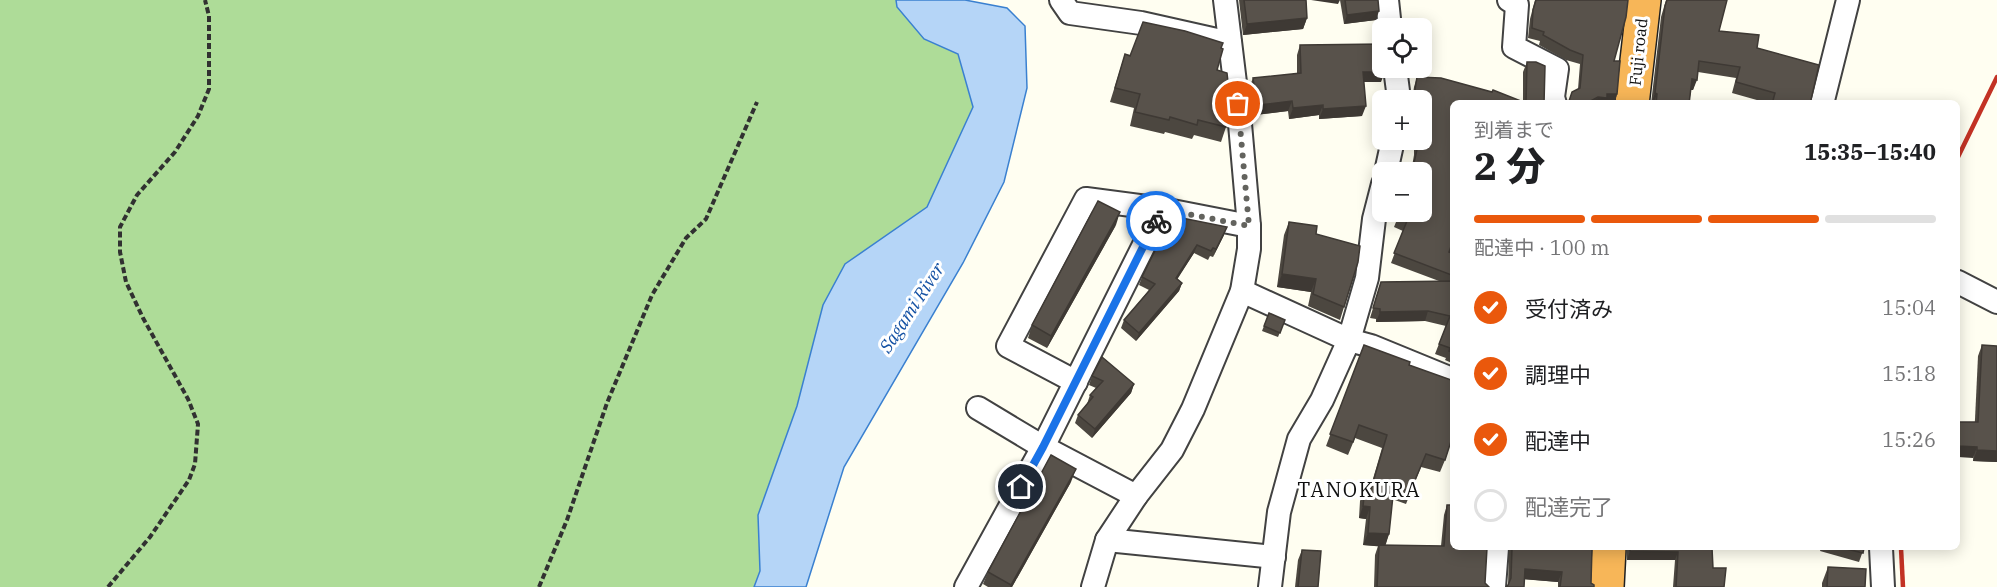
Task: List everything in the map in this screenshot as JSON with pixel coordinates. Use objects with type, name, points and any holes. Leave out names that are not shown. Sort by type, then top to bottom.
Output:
[{"type":"highway","name":"Fuji road","points":[[1632,100],[1644,0]]},
{"type":"highway","points":[[1607,587],[1609,550]]},
{"type":"street","points":[[1061,0],[1070,13],[1141,22],[1230,43]]},
{"type":"street","points":[[1093,587],[1107,540],[1136,496],[1172,450],[1193,410],[1242,291],[1249,249],[1249,226],[1225,0]]},
{"type":"street","points":[[1387,0],[1389,18]]},
{"type":"street","points":[[1509,0],[1517,5],[1514,47],[1557,69],[1554,100]]},
{"type":"street","points":[[1823,100],[1848,0]]},
{"type":"street","points":[[1076,382],[1008,346],[1086,200],[1162,209],[1249,226]]},
{"type":"street","points":[[966,587],[1043,447],[1162,209]]},
{"type":"street","points":[[1270,587],[1279,512],[1299,439],[1322,400],[1349,340],[1367,278],[1374,222]]},
{"type":"street","points":[[1960,283],[1997,302]]},
{"type":"street","points":[[1242,291],[1349,340],[1371,346],[1450,378]]},
{"type":"street","points":[[978,408],[1043,447],[1136,496]]},
{"type":"street","points":[[1107,540],[1274,557]]},
{"type":"street","points":[[1494,587],[1497,550]]},
{"type":"street","points":[[1881,550],[1883,587]]},
{"type":"path","points":[[108,587],[150,537],[189,480],[195,464],[198,423],[188,399],[143,318],[126,282],[120,252],[120,227],[137,195],[175,152],[198,116],[209,89],[209,16],[205,0]]},
{"type":"path","points":[[539,587],[567,520],[607,404],[652,295],[686,238],[706,219],[757,102]]},
{"type":"green space","points":[[0,0],[896,0],[898,7],[924,39],[958,54],[973,107],[927,207],[845,264],[823,305],[797,406],[758,515],[760,571],[754,587],[0,587]]},
{"type":"water","name":"Sagami River","points":[[896,0],[965,0],[1007,8],[1025,26],[1027,88],[1004,182],[963,263],[844,467],[806,587],[754,587],[760,571],[758,515],[797,406],[823,305],[845,264],[927,207],[973,107],[958,54],[924,39],[897,7]]},
{"type":"building","points":[[1244,0],[1306,0],[1307,18],[1247,24]]},
{"type":"building","points":[[1345,0],[1378,0],[1379,11],[1347,15]]},
{"type":"building","points":[[1536,0],[1628,0],[1626,17],[1614,61],[1620,61],[1617,94],[1607,94],[1607,98],[1598,97],[1592,100],[1569,100],[1572,92],[1580,88],[1583,55],[1543,35],[1544,32],[1532,28]]},
{"type":"building","points":[[1667,0],[1727,0],[1719,31],[1759,35],[1757,48],[1819,65],[1811,100],[1773,100],[1775,93],[1736,82],[1740,67],[1699,61],[1697,80],[1692,79],[1689,100],[1656,100],[1655,93]]},
{"type":"building","points":[[1143,22],[1185,31],[1223,43],[1217,70],[1227,73],[1230,100],[1227,100],[1226,127],[1198,120],[1197,125],[1170,117],[1169,120],[1135,112],[1140,94],[1115,88],[1125,54],[1130,56]]},
{"type":"building","points":[[1372,44],[1372,72],[1363,72],[1366,106],[1323,109],[1323,105],[1293,108],[1292,101],[1259,105],[1256,101],[1253,78],[1301,73],[1300,45]]},
{"type":"building","points":[[1527,62],[1536,62],[1545,66],[1544,100],[1526,100]]},
{"type":"building","points":[[1417,78],[1441,78],[1492,92],[1493,90],[1518,100],[1450,100],[1450,274],[1394,253],[1407,222],[1432,222],[1432,162],[1414,162],[1417,150],[1432,150],[1432,90],[1415,90]]},
{"type":"building","points":[[1098,201],[1120,212],[1051,336],[1032,325]]},
{"type":"building","points":[[1172,216],[1227,227],[1216,249],[1213,248],[1211,251],[1197,245],[1176,278],[1182,283],[1139,333],[1124,320],[1155,284],[1142,277]]},
{"type":"building","points":[[1289,222],[1317,226],[1316,234],[1360,246],[1358,262],[1344,307],[1313,294],[1316,279],[1282,274]]},
{"type":"building","points":[[1450,281],[1450,316],[1428,311],[1380,312],[1380,309],[1373,308],[1381,282]]},
{"type":"building","points":[[1269,313],[1285,320],[1280,333],[1264,326]]},
{"type":"building","points":[[1450,316],[1450,348],[1439,344]]},
{"type":"building","points":[[1364,345],[1450,380],[1450,444],[1445,460],[1426,454],[1410,492],[1394,486],[1389,534],[1368,533],[1370,507],[1363,506],[1365,488],[1371,489],[1387,435],[1359,425],[1353,442],[1330,434]]},
{"type":"building","points":[[1982,345],[1997,346],[1997,451],[1960,446],[1960,422],[1978,422]]},
{"type":"building","points":[[1102,357],[1134,384],[1095,429],[1078,415],[1093,397],[1090,395],[1103,381],[1092,376]]},
{"type":"building","points":[[1051,455],[1076,469],[1011,585],[988,572]]},
{"type":"building","points":[[1447,505],[1450,505],[1450,550],[1487,550],[1485,583],[1489,587],[1377,587],[1379,545],[1444,546]]},
{"type":"building","points":[[1302,550],[1321,551],[1318,587],[1298,587]]},
{"type":"building","points":[[1512,550],[1592,550],[1591,583],[1594,587],[1560,587],[1562,572],[1525,569],[1524,587],[1506,587],[1511,578]]},
{"type":"building","points":[[1712,550],[1713,568],[1726,568],[1724,587],[1676,587],[1678,552],[1630,551]]},
{"type":"building","points":[[1828,567],[1866,569],[1865,587],[1827,587]]},
{"type":"railway","points":[[1960,153],[1997,77]]},
{"type":"railway","points":[[1901,550],[1903,587]]},
{"type":"way so far","points":[[1156,221],[1162,209],[1249,226],[1238,104]]},
{"type":"district","name":"TANOKURA","points":[[1359,490]]},
{"type":"route","points":[[1021,487],[1156,221]]}]
